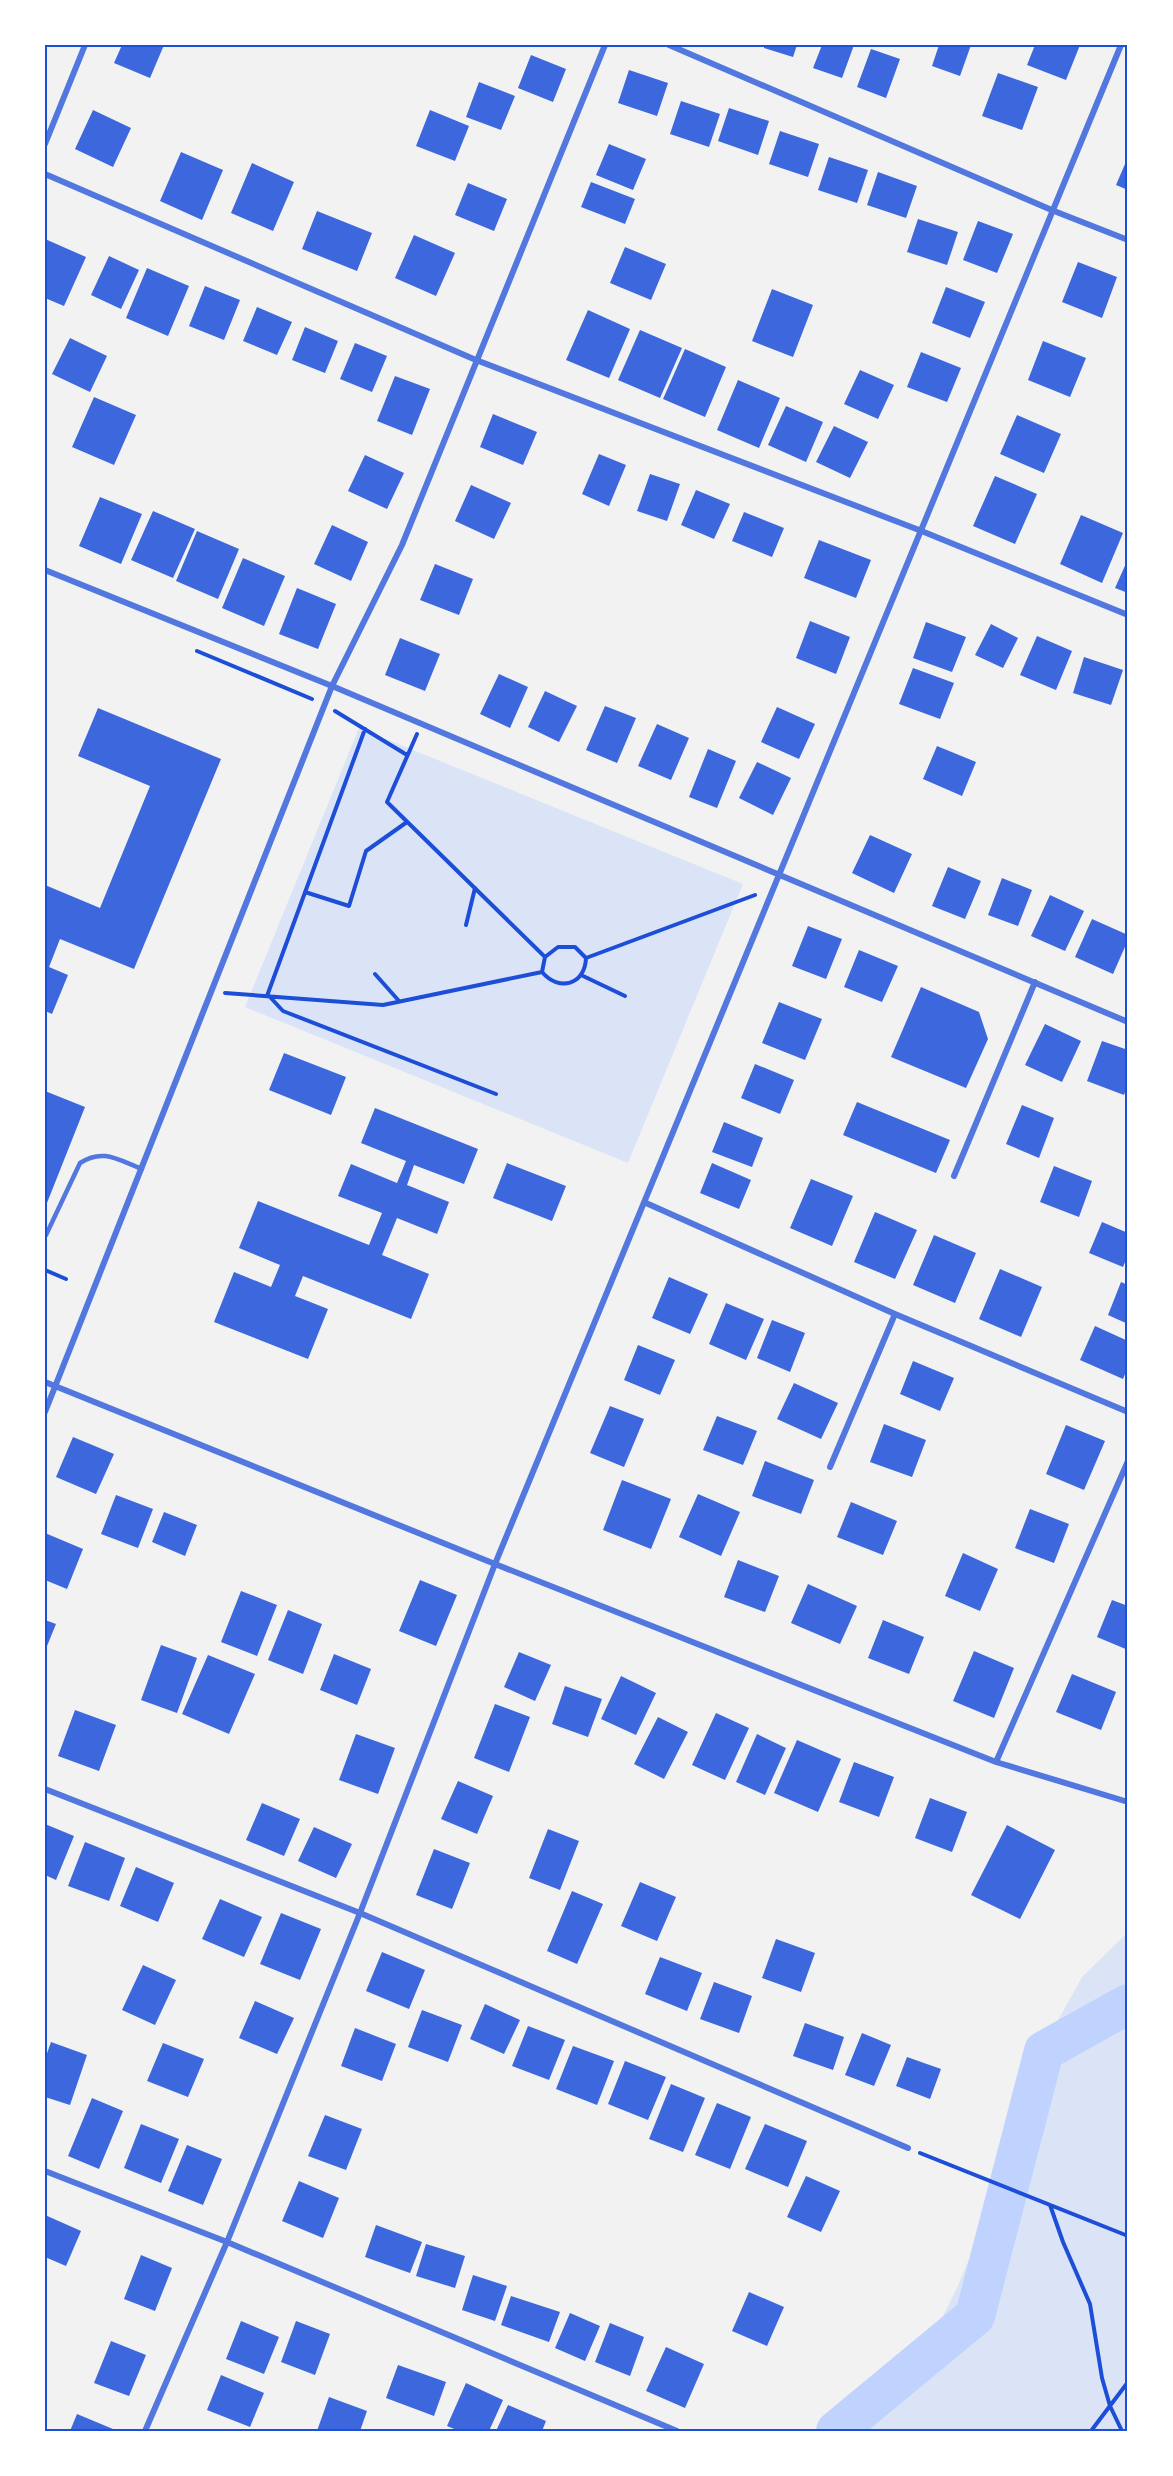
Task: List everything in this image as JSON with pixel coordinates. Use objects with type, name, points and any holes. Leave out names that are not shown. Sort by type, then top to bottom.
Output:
[{"type":"street","points":[[45,144],[85,45]]},
{"type":"street","points":[[45,1413],[332,686],[402,544],[605,45]]},
{"type":"street","points":[[669,45],[1054,211],[1128,240]]},
{"type":"street","points":[[145,2431],[227,2242],[360,1913],[495,1564],[646,1203],[919,530],[1054,211],[1121,45]]},
{"type":"street","points":[[45,174],[476,360],[919,530],[1128,615]]},
{"type":"street","points":[[45,570],[332,686],[1128,1022]]},
{"type":"street","points":[[954,1176],[1035,982]]},
{"type":"street","points":[[646,1203],[895,1314],[1128,1412]]},
{"type":"street","points":[[830,1467],[895,1314]]},
{"type":"street","points":[[45,1382],[495,1564],[996,1762],[1128,1802]]},
{"type":"street","points":[[996,1762],[1128,1461]]},
{"type":"street","points":[[45,1789],[360,1913],[908,2148]]},
{"type":"street","points":[[45,2171],[227,2242],[677,2431]]},
{"type":"lane","points":[[46,1235],[80,1163],[90,1156],[102,1154],[142,1169]]},
{"type":"path","points":[[197,651],[325,704],[407,755]]},
{"type":"path","points":[[421,724],[387,802],[545,957]]},
{"type":"path","points":[[268,996],[364,729]]},
{"type":"path","points":[[305,892],[349,906],[366,851],[407,822]]},
{"type":"path","points":[[466,925],[475,888]]},
{"type":"path","points":[[586,958],[775,888]]},
{"type":"path","points":[[558,947],[575,947],[586,958],[586,966],[574,982],[561,984],[549,980],[542,972],[545,957],[558,947]]},
{"type":"path","points":[[212,992],[383,1005],[542,972]]},
{"type":"path","points":[[375,974],[400,1002]]},
{"type":"path","points":[[581,975],[625,996]]},
{"type":"path","points":[[268,996],[283,1011],[496,1094]]},
{"type":"path","points":[[45,1270],[66,1279]]},
{"type":"path","points":[[908,2148],[1128,2236]]},
{"type":"path","points":[[1050,2205],[1063,2242],[1090,2304],[1102,2378],[1110,2406],[1122,2431]]},
{"type":"path","points":[[1091,2431],[1128,2382]]},
{"type":"shaded area","points":[[359,728],[743,884],[628,1163],[245,1007]]},
{"type":"shaded area","points":[[1128,1932],[1128,2431],[858,2431],[903,2396],[957,2288],[1029,2115],[1047,2040],[1082,1977]]},
{"type":"building","points":[[122,45],[164,45],[150,78],[114,63]]},
{"type":"building","points":[[764,45],[797,45],[793,57],[764,48]]},
{"type":"building","points":[[822,45],[854,45],[842,78],[813,68]]},
{"type":"building","points":[[939,45],[971,45],[960,76],[932,66]]},
{"type":"building","points":[[1035,45],[1080,45],[1066,80],[1027,65]]},
{"type":"building","points":[[871,49],[900,59],[886,98],[857,87]]},
{"type":"building","points":[[531,55],[566,69],[553,102],[518,88]]},
{"type":"building","points":[[629,70],[668,83],[657,116],[618,103]]},
{"type":"building","points":[[998,73],[1038,87],[1022,130],[982,116]]},
{"type":"building","points":[[479,82],[515,96],[501,130],[466,117]]},
{"type":"building","points":[[681,101],[720,114],[709,147],[670,134]]},
{"type":"building","points":[[729,108],[769,121],[758,155],[718,141]]},
{"type":"building","points":[[93,110],[131,128],[113,167],[75,149]]},
{"type":"building","points":[[430,110],[469,126],[455,161],[416,146]]},
{"type":"building","points":[[780,131],[819,144],[808,177],[769,164]]},
{"type":"building","points":[[609,144],[646,159],[633,190],[596,175]]},
{"type":"building","points":[[181,152],[223,170],[202,220],[160,201]]},
{"type":"building","points":[[829,157],[868,170],[857,203],[818,190]]},
{"type":"building","points":[[1128,157],[1128,190],[1116,185]]},
{"type":"building","points":[[252,163],[294,182],[273,231],[231,213]]},
{"type":"building","points":[[878,172],[917,186],[906,218],[867,205]]},
{"type":"building","points":[[591,182],[635,199],[625,224],[581,207]]},
{"type":"building","points":[[468,183],[507,199],[494,231],[455,215]]},
{"type":"building","points":[[317,211],[372,233],[357,271],[302,249]]},
{"type":"building","points":[[918,219],[958,232],[947,265],[907,252]]},
{"type":"building","points":[[978,221],[1013,234],[997,273],[963,260]]},
{"type":"building","points":[[414,235],[455,253],[436,296],[395,278]]},
{"type":"building","points":[[45,239],[86,257],[64,306],[45,298]]},
{"type":"building","points":[[625,247],[666,264],[651,300],[610,283]]},
{"type":"building","points":[[109,256],[139,270],[121,309],[91,295]]},
{"type":"building","points":[[1078,262],[1117,277],[1102,318],[1062,302]]},
{"type":"building","points":[[147,268],[189,286],[168,336],[126,318]]},
{"type":"building","points":[[205,286],[240,300],[224,340],[189,326]]},
{"type":"building","points":[[946,287],[985,302],[970,338],[932,323]]},
{"type":"building","points":[[772,289],[813,305],[793,357],[752,341]]},
{"type":"building","points":[[257,307],[292,322],[277,355],[243,341]]},
{"type":"building","points":[[588,310],[630,329],[609,378],[566,360]]},
{"type":"building","points":[[305,327],[338,341],[325,373],[292,360]]},
{"type":"building","points":[[640,330],[682,348],[660,398],[618,380]]},
{"type":"building","points":[[70,338],[107,356],[90,392],[52,374]]},
{"type":"building","points":[[1043,341],[1086,358],[1070,397],[1028,380]]},
{"type":"building","points":[[355,343],[387,356],[372,392],[340,379]]},
{"type":"building","points":[[685,349],[726,367],[705,417],[663,399]]},
{"type":"building","points":[[921,352],[961,368],[947,402],[907,387]]},
{"type":"building","points":[[860,370],[894,385],[878,419],[844,404]]},
{"type":"building","points":[[395,376],[430,389],[412,435],[377,421]]},
{"type":"building","points":[[738,380],[780,398],[759,448],[717,430]]},
{"type":"building","points":[[94,397],[136,415],[114,465],[72,447]]},
{"type":"building","points":[[786,406],[823,422],[806,462],[768,445]]},
{"type":"building","points":[[493,414],[537,432],[523,465],[480,447]]},
{"type":"building","points":[[1017,415],[1061,434],[1044,473],[1000,454]]},
{"type":"building","points":[[834,426],[868,442],[850,478],[816,462]]},
{"type":"building","points":[[599,454],[626,465],[609,506],[582,494]]},
{"type":"building","points":[[365,455],[404,473],[387,509],[348,491]]},
{"type":"building","points":[[650,474],[680,484],[667,521],[637,511]]},
{"type":"building","points":[[995,476],[1037,494],[1015,544],[973,526]]},
{"type":"building","points":[[471,485],[511,503],[494,539],[455,521]]},
{"type":"building","points":[[696,490],[730,504],[714,539],[681,525]]},
{"type":"building","points":[[100,497],[142,514],[121,564],[79,546]]},
{"type":"building","points":[[153,511],[195,529],[173,578],[131,560]]},
{"type":"building","points":[[744,512],[784,528],[772,557],[732,541]]},
{"type":"building","points":[[1081,515],[1123,533],[1102,583],[1060,564]]},
{"type":"building","points":[[332,525],[368,542],[351,581],[314,564]]},
{"type":"building","points":[[197,531],[239,549],[218,599],[176,581]]},
{"type":"building","points":[[819,540],[871,560],[856,598],[804,578]]},
{"type":"building","points":[[243,558],[285,576],[264,626],[222,608]]},
{"type":"building","points":[[1128,559],[1128,593],[1115,588]]},
{"type":"building","points":[[435,564],[473,579],[459,615],[420,600]]},
{"type":"building","points":[[297,588],[336,604],[318,649],[279,634]]},
{"type":"building","points":[[810,621],[850,637],[836,674],[796,658]]},
{"type":"building","points":[[926,622],[966,637],[952,672],[913,658]]},
{"type":"building","points":[[991,624],[1018,638],[1003,668],[975,655]]},
{"type":"building","points":[[1037,636],[1072,651],[1056,690],[1020,675]]},
{"type":"building","points":[[400,638],[440,654],[425,691],[385,675]]},
{"type":"building","points":[[1084,657],[1123,670],[1111,705],[1073,693]]},
{"type":"building","points":[[913,668],[954,683],[940,719],[899,704]]},
{"type":"building","points":[[499,674],[528,687],[510,728],[480,714]]},
{"type":"building","points":[[545,691],[577,706],[559,742],[528,727]]},
{"type":"building","points":[[605,706],[636,718],[617,763],[586,750]]},
{"type":"building","points":[[777,707],[815,724],[799,759],[761,742]]},
{"type":"building","points":[[98,708],[221,759],[134,969],[60,939],[49,967],[68,975],[52,1014],[45,1011],[45,885],[100,908],[150,786],[78,756]]},
{"type":"building","points":[[657,724],[689,738],[671,780],[638,766]]},
{"type":"building","points":[[937,746],[976,762],[962,796],[923,779]]},
{"type":"building","points":[[708,749],[736,761],[717,808],[689,797]]},
{"type":"building","points":[[757,762],[791,778],[773,815],[739,798]]},
{"type":"building","points":[[870,835],[912,854],[894,893],[852,873]]},
{"type":"building","points":[[948,867],[981,881],[965,919],[932,906]]},
{"type":"building","points":[[1002,878],[1032,890],[1018,926],[988,915]]},
{"type":"building","points":[[1050,895],[1084,911],[1065,951],[1031,936]]},
{"type":"building","points":[[1092,919],[1128,935],[1113,974],[1075,957]]},
{"type":"building","points":[[808,926],[842,939],[826,979],[792,966]]},
{"type":"building","points":[[859,950],[898,966],[882,1002],[844,987]]},
{"type":"building","points":[[921,987],[979,1012],[988,1039],[966,1088],[891,1057]]},
{"type":"building","points":[[779,1002],[822,1019],[805,1060],[762,1043]]},
{"type":"building","points":[[1045,1024],[1081,1041],[1062,1082],[1025,1065]]},
{"type":"building","points":[[1102,1041],[1128,1050],[1128,1084],[1124,1095],[1087,1081]]},
{"type":"building","points":[[284,1053],[346,1077],[331,1115],[269,1090]]},
{"type":"building","points":[[755,1064],[794,1080],[780,1114],[741,1098]]},
{"type":"building","points":[[45,1091],[85,1107],[45,1208]]},
{"type":"building","points":[[857,1102],[950,1140],[936,1173],[843,1135]]},
{"type":"building","points":[[1022,1105],[1054,1118],[1039,1158],[1006,1144]]},
{"type":"building","points":[[375,1108],[478,1149],[464,1184],[414,1165],[407,1185],[449,1202],[437,1234],[397,1218],[382,1255],[429,1274],[411,1319],[303,1276],[295,1296],[328,1309],[308,1359],[214,1322],[234,1272],[271,1287],[280,1265],[239,1248],[258,1201],[369,1245],[382,1213],[338,1196],[351,1164],[397,1183],[406,1161],[361,1143]]},
{"type":"building","points":[[724,1122],[763,1138],[752,1167],[712,1152]]},
{"type":"building","points":[[507,1163],[566,1186],[552,1221],[493,1198]]},
{"type":"building","points":[[712,1163],[751,1180],[739,1209],[700,1193]]},
{"type":"building","points":[[1054,1166],[1092,1181],[1079,1217],[1040,1202]]},
{"type":"building","points":[[811,1179],[853,1196],[832,1246],[790,1228]]},
{"type":"building","points":[[875,1212],[917,1230],[895,1279],[854,1262]]},
{"type":"building","points":[[1102,1222],[1128,1233],[1128,1255],[1123,1267],[1089,1253]]},
{"type":"building","points":[[934,1235],[976,1253],[955,1303],[913,1285]]},
{"type":"building","points":[[1000,1269],[1042,1287],[1021,1337],[979,1319]]},
{"type":"building","points":[[669,1277],[708,1294],[690,1334],[652,1318]]},
{"type":"building","points":[[1121,1282],[1128,1285],[1128,1324],[1108,1315]]},
{"type":"building","points":[[726,1303],[764,1319],[746,1360],[709,1344]]},
{"type":"building","points":[[772,1320],[805,1333],[790,1372],[757,1358]]},
{"type":"building","points":[[1095,1326],[1128,1341],[1128,1367],[1123,1379],[1080,1360]]},
{"type":"building","points":[[638,1345],[675,1360],[660,1395],[624,1380]]},
{"type":"building","points":[[913,1361],[954,1378],[940,1411],[900,1394]]},
{"type":"building","points":[[794,1383],[838,1403],[821,1439],[777,1419]]},
{"type":"building","points":[[610,1406],[644,1419],[624,1467],[590,1453]]},
{"type":"building","points":[[717,1416],[757,1431],[743,1465],[703,1450]]},
{"type":"building","points":[[884,1424],[926,1440],[912,1477],[870,1462]]},
{"type":"building","points":[[1066,1425],[1105,1441],[1084,1490],[1046,1474]]},
{"type":"building","points":[[73,1437],[114,1454],[96,1494],[56,1477]]},
{"type":"building","points":[[765,1461],[814,1480],[801,1514],[752,1496]]},
{"type":"building","points":[[622,1480],[671,1499],[651,1549],[603,1530]]},
{"type":"building","points":[[698,1494],[740,1512],[721,1556],[679,1537]]},
{"type":"building","points":[[116,1495],[153,1509],[138,1548],[101,1534]]},
{"type":"building","points":[[851,1502],[897,1521],[883,1555],[837,1537]]},
{"type":"building","points":[[1030,1509],[1069,1524],[1054,1563],[1015,1548]]},
{"type":"building","points":[[164,1512],[197,1525],[185,1556],[152,1542]]},
{"type":"building","points":[[45,1533],[83,1549],[67,1589],[45,1580]]},
{"type":"building","points":[[963,1553],[998,1569],[980,1611],[945,1596]]},
{"type":"building","points":[[738,1560],[779,1576],[765,1612],[724,1597]]},
{"type":"building","points":[[420,1580],[457,1595],[436,1646],[399,1631]]},
{"type":"building","points":[[808,1584],[857,1606],[840,1644],[791,1623]]},
{"type":"building","points":[[241,1591],[277,1605],[257,1656],[221,1642]]},
{"type":"building","points":[[1112,1600],[1128,1606],[1128,1650],[1097,1637]]},
{"type":"building","points":[[288,1610],[322,1624],[303,1674],[268,1660]]},
{"type":"building","points":[[45,1620],[56,1624],[45,1651]]},
{"type":"building","points":[[883,1620],[924,1637],[909,1674],[868,1658]]},
{"type":"building","points":[[161,1645],[197,1658],[177,1713],[141,1700]]},
{"type":"building","points":[[974,1651],[1014,1668],[994,1718],[953,1701]]},
{"type":"building","points":[[519,1652],[551,1665],[535,1701],[504,1687]]},
{"type":"building","points":[[334,1654],[371,1669],[357,1705],[320,1690]]},
{"type":"building","points":[[208,1655],[255,1674],[229,1734],[182,1714]]},
{"type":"building","points":[[1072,1674],[1116,1692],[1101,1730],[1056,1712]]},
{"type":"building","points":[[621,1676],[656,1693],[636,1735],[601,1719]]},
{"type":"building","points":[[565,1686],[602,1699],[588,1737],[552,1724]]},
{"type":"building","points":[[495,1704],[530,1717],[509,1772],[474,1758]]},
{"type":"building","points":[[75,1710],[116,1725],[99,1771],[58,1756]]},
{"type":"building","points":[[716,1713],[749,1728],[725,1780],[692,1765]]},
{"type":"building","points":[[658,1717],[688,1732],[664,1779],[634,1764]]},
{"type":"building","points":[[356,1734],[395,1748],[378,1794],[339,1780]]},
{"type":"building","points":[[757,1734],[786,1748],[765,1795],[736,1782]]},
{"type":"building","points":[[797,1740],[841,1759],[818,1812],[774,1793]]},
{"type":"building","points":[[854,1762],[894,1777],[879,1817],[839,1802]]},
{"type":"building","points":[[458,1781],[493,1796],[477,1834],[441,1819]]},
{"type":"building","points":[[930,1798],[967,1812],[952,1852],[915,1838]]},
{"type":"building","points":[[262,1803],[300,1819],[284,1856],[246,1840]]},
{"type":"building","points":[[45,1824],[74,1836],[56,1880],[45,1875]]},
{"type":"building","points":[[1007,1825],[1055,1850],[1020,1919],[971,1895]]},
{"type":"building","points":[[314,1827],[352,1844],[336,1878],[298,1861]]},
{"type":"building","points":[[548,1829],[579,1841],[560,1890],[529,1878]]},
{"type":"building","points":[[85,1842],[125,1858],[109,1901],[68,1886]]},
{"type":"building","points":[[434,1849],[470,1863],[452,1909],[416,1895]]},
{"type":"building","points":[[136,1867],[174,1883],[158,1922],[120,1906]]},
{"type":"building","points":[[640,1882],[676,1897],[657,1941],[621,1926]]},
{"type":"building","points":[[572,1891],[603,1904],[577,1964],[547,1951]]},
{"type":"building","points":[[220,1899],[262,1917],[244,1957],[202,1939]]},
{"type":"building","points":[[281,1913],[321,1929],[300,1980],[260,1964]]},
{"type":"building","points":[[776,1939],[815,1953],[801,1992],[762,1978]]},
{"type":"building","points":[[382,1952],[425,1970],[409,2009],[366,1991]]},
{"type":"building","points":[[660,1957],[702,1973],[687,2011],[645,1994]]},
{"type":"building","points":[[143,1965],[176,1980],[155,2025],[122,2010]]},
{"type":"building","points":[[714,1982],[752,1996],[739,2033],[700,2019]]},
{"type":"building","points":[[255,2001],[294,2018],[277,2054],[239,2038]]},
{"type":"building","points":[[485,2004],[520,2020],[504,2054],[470,2039]]},
{"type":"building","points":[[422,2010],[462,2025],[448,2062],[408,2047]]},
{"type":"building","points":[[805,2023],[844,2037],[833,2070],[793,2056]]},
{"type":"building","points":[[528,2026],[565,2040],[549,2080],[512,2066]]},
{"type":"building","points":[[355,2028],[396,2044],[382,2081],[341,2066]]},
{"type":"building","points":[[862,2033],[891,2045],[874,2086],[845,2075]]},
{"type":"building","points":[[51,2042],[87,2055],[70,2105],[45,2097],[45,2059]]},
{"type":"building","points":[[163,2043],[204,2059],[188,2097],[147,2081]]},
{"type":"building","points":[[573,2046],[614,2061],[597,2105],[556,2089]]},
{"type":"building","points":[[907,2057],[941,2069],[930,2099],[896,2086]]},
{"type":"building","points":[[625,2061],[666,2077],[648,2120],[608,2104]]},
{"type":"building","points":[[671,2084],[705,2098],[683,2152],[649,2139]]},
{"type":"building","points":[[92,2098],[123,2111],[99,2169],[68,2156]]},
{"type":"building","points":[[717,2103],[751,2117],[730,2169],[695,2155]]},
{"type":"building","points":[[325,2115],[362,2129],[346,2170],[308,2156]]},
{"type":"building","points":[[141,2124],[179,2139],[161,2183],[124,2168]]},
{"type":"building","points":[[765,2124],[807,2141],[788,2187],[745,2169]]},
{"type":"building","points":[[187,2145],[222,2159],[203,2205],[168,2191]]},
{"type":"building","points":[[806,2176],[840,2191],[821,2232],[787,2217]]},
{"type":"building","points":[[299,2181],[339,2198],[323,2238],[282,2221]]},
{"type":"building","points":[[45,2215],[81,2231],[66,2266],[45,2257]]},
{"type":"building","points":[[376,2225],[422,2242],[410,2273],[365,2257]]},
{"type":"building","points":[[426,2244],[465,2256],[455,2288],[416,2276]]},
{"type":"building","points":[[141,2255],[172,2268],[155,2311],[124,2299]]},
{"type":"building","points":[[473,2275],[507,2286],[495,2321],[462,2310]]},
{"type":"building","points":[[749,2292],[784,2307],[767,2346],[732,2331]]},
{"type":"building","points":[[511,2296],[560,2312],[549,2342],[501,2325]]},
{"type":"building","points":[[570,2313],[600,2326],[585,2361],[555,2348]]},
{"type":"building","points":[[241,2321],[279,2337],[264,2374],[226,2359]]},
{"type":"building","points":[[296,2321],[330,2334],[315,2375],[281,2362]]},
{"type":"building","points":[[610,2323],[644,2337],[630,2376],[595,2362]]},
{"type":"building","points":[[111,2341],[146,2355],[129,2396],[94,2383]]},
{"type":"building","points":[[666,2347],[704,2364],[685,2408],[646,2391]]},
{"type":"building","points":[[398,2365],[446,2382],[434,2416],[386,2398]]},
{"type":"building","points":[[221,2375],[264,2393],[250,2427],[207,2410]]},
{"type":"building","points":[[466,2383],[503,2400],[489,2431],[459,2431],[447,2426]]},
{"type":"building","points":[[329,2397],[367,2411],[360,2431],[317,2431]]},
{"type":"building","points":[[508,2405],[546,2421],[542,2431],[496,2431]]},
{"type":"building","points":[[77,2414],[113,2429],[113,2431],[70,2431]]},
{"type":"waterway","points":[[836,2431],[975,2316],[1044,2051],[1128,2004]]}]
